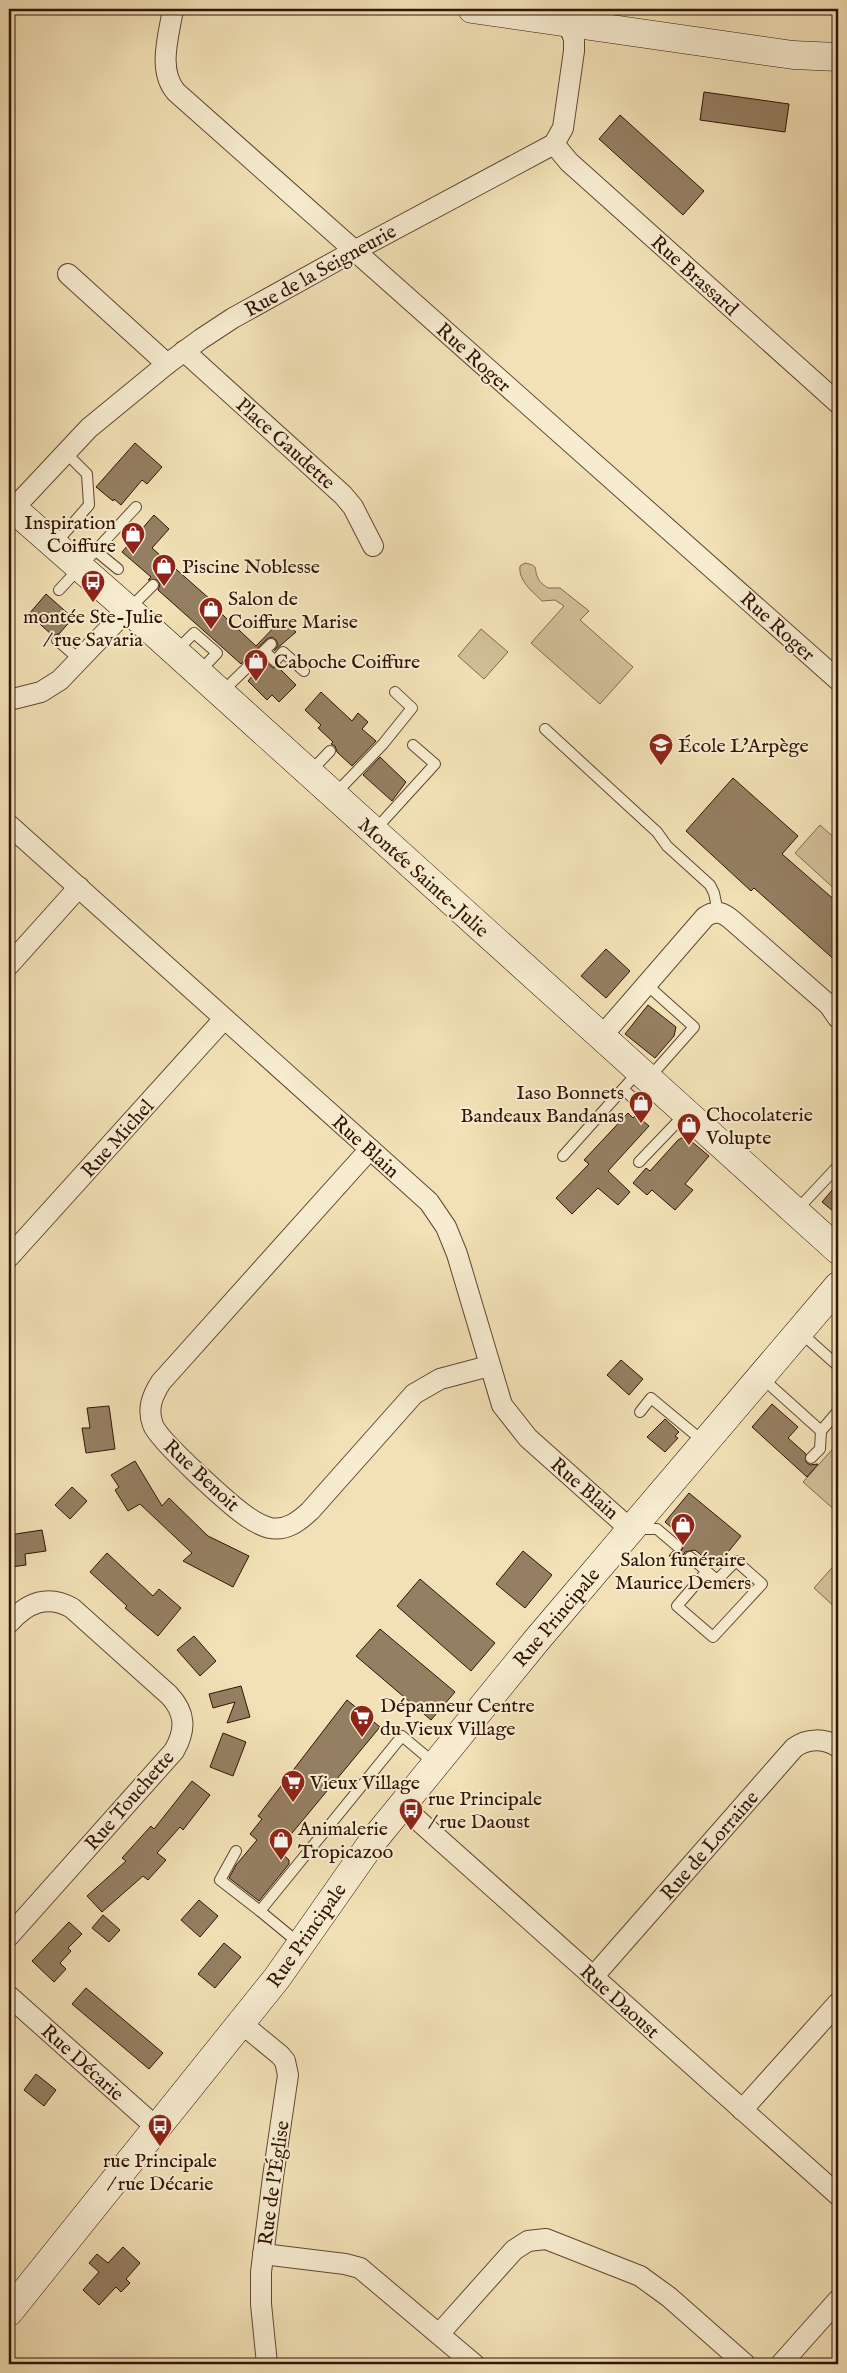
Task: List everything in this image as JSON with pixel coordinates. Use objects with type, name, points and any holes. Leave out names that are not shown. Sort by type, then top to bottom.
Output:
[{"type":"street","name":"Rue Roger","points":[[173,9],[166,61],[170,85],[354,251],[838,680]]},
{"type":"street","points":[[472,9],[566,16],[794,55],[838,57]]},
{"type":"street","points":[[554,144],[563,128],[574,51],[574,39],[566,16]]},
{"type":"street","points":[[794,55],[838,70]]},
{"type":"street","name":"Rue de la Seigneurie","points":[[11,507],[104,414],[166,364],[233,318],[554,144]]},
{"type":"street","name":"Rue Brassard","points":[[554,144],[570,162],[838,403]]},
{"type":"street","points":[[68,274],[166,364]]},
{"type":"street","name":"Place Gaudette","points":[[184,351],[343,495],[353,507],[374,546]]},
{"type":"street","name":"Montée Sainte-Julie","points":[[11,507],[54,545],[88,559],[128,609],[601,1037],[637,1079],[686,1113],[838,1250]]},
{"type":"street","points":[[9,700],[41,692],[60,680],[81,661],[128,609]]},
{"type":"street","name":"Rue Blain","points":[[9,825],[429,1202],[446,1227],[463,1270],[489,1366],[502,1405],[517,1427],[630,1529]]},
{"type":"street","points":[[9,965],[78,887]]},
{"type":"street","points":[[601,1037],[705,917],[718,912],[733,920],[829,1005],[838,1018]]},
{"type":"street","name":"Rue Michel","points":[[9,1257],[224,1019]]},
{"type":"street","name":"Rue Benoit","points":[[370,1149],[161,1382],[151,1402],[150,1412],[157,1433],[247,1517],[270,1528],[282,1528],[300,1520],[310,1511],[421,1389],[446,1378],[489,1366]]},
{"type":"street","name":"Rue Principale","points":[[9,2312],[241,2023],[301,1945],[357,1862],[402,1806],[630,1529],[838,1286]]},
{"type":"street","name":"Rue Touchette","points":[[9,1623],[18,1612],[40,1601],[62,1602],[72,1608],[169,1695],[177,1703],[184,1720],[180,1740],[174,1751],[9,1936]]},
{"type":"street","name":"Rue de Lorraine","points":[[592,1976],[794,1748],[814,1740],[824,1741],[838,1747]]},
{"type":"street","name":"Rue Daoust","points":[[402,1806],[838,2195]]},
{"type":"street","name":"Rue Décarie","points":[[9,1996],[157,2128]]},
{"type":"street","points":[[742,2110],[838,2003]]},
{"type":"street","name":"Rue de l'Église","points":[[241,2023],[280,2055],[285,2062],[288,2075],[263,2254],[261,2304],[267,2364]]},
{"type":"street","points":[[440,2334],[514,2250],[528,2241],[546,2239],[648,2280],[745,2364]]},
{"type":"street","points":[[263,2254],[345,2264],[360,2268],[474,2364]]},
{"type":"street","points":[[782,2364],[838,2300]]},
{"type":"lane","points":[[54,545],[89,505],[87,474],[65,452]]},
{"type":"lane","points":[[59,590],[136,507]]},
{"type":"lane","points":[[88,559],[118,570]]},
{"type":"lane","points":[[128,609],[153,585]]},
{"type":"lane","points":[[56,640],[81,661]]},
{"type":"lane","points":[[221,693],[268,647],[275,661],[284,652],[304,671]]},
{"type":"lane","points":[[334,795],[383,744],[412,708],[395,692]]},
{"type":"lane","points":[[545,729],[658,832],[667,846],[710,885],[714,893],[718,912]]},
{"type":"lane","points":[[374,831],[435,764],[413,745]]},
{"type":"lane","points":[[309,772],[330,751]]},
{"type":"lane","points":[[564,1156],[637,1079],[694,1027],[646,984]]},
{"type":"lane","points":[[637,1079],[643,1107]]},
{"type":"lane","points":[[640,1162],[686,1113]]},
{"type":"lane","points":[[796,1212],[838,1166]]},
{"type":"lane","points":[[800,1331],[838,1366]]},
{"type":"lane","points":[[761,1376],[821,1431]]},
{"type":"lane","points":[[640,1412],[651,1398],[704,1442]]},
{"type":"lane","points":[[811,1458],[820,1449],[821,1431],[838,1411]]},
{"type":"lane","points":[[630,1529],[657,1529],[677,1546]]},
{"type":"lane","points":[[690,1557],[718,1580],[736,1561],[762,1584],[713,1637],[677,1606],[707,1572]]},
{"type":"lane","points":[[260,1911],[402,1736],[436,1764]]},
{"type":"lane","points":[[236,1851],[220,1880],[301,1945]]},
{"type":"shaded area","points":[[525,563],[534,566],[539,579],[548,588],[560,588],[589,611],[580,620],[633,667],[600,704],[531,643],[564,606],[555,600],[542,601],[531,590],[521,577],[520,566]]},
{"type":"shaded area","points":[[481,629],[508,652],[484,679],[458,656]]},
{"type":"shaded area","points":[[820,825],[838,841],[838,892],[795,853]]},
{"type":"shaded area","points":[[838,1443],[838,1513],[803,1482]]},
{"type":"shaded area","points":[[838,1561],[838,1610],[814,1588]]},
{"type":"building","points":[[704,92],[789,104],[785,132],[700,120]]},
{"type":"building","points":[[620,115],[704,191],[683,215],[599,139]]},
{"type":"building","points":[[135,443],[162,467],[147,484],[142,480],[121,505],[96,487]]},
{"type":"building","points":[[154,515],[169,529],[152,548],[211,600],[209,602],[256,646],[282,619],[296,632],[274,651],[278,645],[276,640],[272,637],[267,639],[241,664],[158,590],[160,584],[157,580],[148,580],[151,577],[122,552]]},
{"type":"building","points":[[46,594],[73,618],[59,634],[52,635],[29,614]]},
{"type":"building","points":[[264,660],[273,668],[278,667],[296,685],[279,702],[272,695],[267,700],[248,681],[253,675],[251,673]]},
{"type":"building","points":[[321,692],[352,721],[358,713],[368,722],[362,729],[376,741],[352,766],[337,752],[335,746],[331,744],[333,742],[318,728],[321,725],[305,710]]},
{"type":"building","points":[[380,757],[406,782],[392,801],[363,775]]},
{"type":"building","points":[[733,778],[798,836],[782,854],[838,903],[838,963],[754,888],[751,891],[686,831]]},
{"type":"building","points":[[606,949],[630,971],[606,998],[581,976]]},
{"type":"building","points":[[648,1005],[676,1027],[674,1036],[655,1058],[625,1034]]},
{"type":"building","points":[[628,1113],[633,1118],[636,1115],[649,1126],[608,1171],[630,1192],[618,1205],[598,1188],[572,1214],[556,1198],[589,1164],[584,1160]]},
{"type":"building","points":[[685,1136],[709,1156],[685,1184],[693,1190],[675,1210],[652,1190],[647,1195],[633,1183],[646,1168],[650,1171],[678,1140]]},
{"type":"building","points":[[838,1183],[838,1215],[822,1202]]},
{"type":"building","points":[[621,1360],[643,1379],[629,1395],[607,1375]]},
{"type":"building","points":[[772,1404],[798,1427],[788,1438],[806,1454],[806,1462],[810,1465],[818,1464],[807,1477],[752,1427]]},
{"type":"building","points":[[109,1406],[115,1449],[86,1453],[82,1428],[90,1428],[87,1408]]},
{"type":"building","points":[[665,1419],[679,1432],[675,1436],[678,1438],[665,1452],[647,1437]]},
{"type":"building","points":[[135,1461],[162,1506],[169,1498],[208,1536],[249,1556],[233,1587],[183,1561],[192,1553],[140,1504],[128,1511],[115,1490],[119,1487],[111,1475]]},
{"type":"building","points":[[72,1487],[87,1501],[70,1519],[55,1505]]},
{"type":"building","points":[[689,1493],[741,1536],[716,1567],[695,1550],[685,1552],[683,1556],[685,1562],[682,1566],[669,1556],[673,1551],[679,1553],[682,1550],[684,1538],[665,1522]]},
{"type":"building","points":[[42,1530],[46,1551],[25,1554],[26,1565],[11,1567],[9,1535]]},
{"type":"building","points":[[523,1551],[552,1575],[525,1608],[496,1584]]},
{"type":"building","points":[[107,1553],[153,1596],[159,1589],[181,1608],[158,1636],[125,1608],[127,1606],[90,1572]]},
{"type":"building","points":[[420,1579],[495,1643],[471,1671],[397,1606]]},
{"type":"building","points":[[380,1629],[455,1692],[431,1720],[356,1656]]},
{"type":"building","points":[[194,1636],[216,1661],[200,1676],[177,1650]]},
{"type":"building","points":[[241,1686],[250,1717],[227,1723],[235,1702],[213,1708],[209,1694]]},
{"type":"building","name":"Vieux Village","points":[[347,1700],[380,1727],[278,1850],[289,1860],[289,1864],[259,1901],[229,1878],[236,1865],[257,1840],[250,1834],[262,1819],[258,1816]]},
{"type":"building","points":[[223,1733],[246,1742],[233,1776],[210,1767]]},
{"type":"building","points":[[192,1781],[210,1795],[183,1830],[180,1827],[157,1853],[166,1860],[148,1880],[143,1876],[102,1912],[87,1896],[126,1861],[122,1858],[151,1826],[154,1829]]},
{"type":"building","points":[[199,1900],[218,1916],[200,1937],[181,1920]]},
{"type":"building","points":[[103,1915],[120,1930],[109,1942],[92,1928]]},
{"type":"building","points":[[69,1922],[82,1934],[68,1948],[71,1951],[60,1963],[66,1969],[54,1982],[32,1961]]},
{"type":"building","points":[[224,1943],[241,1957],[215,1988],[198,1974]]},
{"type":"building","points":[[86,1988],[163,2053],[149,2069],[72,2004]]},
{"type":"building","points":[[36,2074],[56,2090],[44,2106],[24,2090]]},
{"type":"building","points":[[123,2247],[140,2263],[126,2279],[130,2283],[121,2292],[116,2287],[99,2305],[83,2290],[99,2272],[89,2263],[97,2254],[108,2263]]},
{"type":"place","name":"Inspiration Coiffure","points":[[133,555]]},
{"type":"place","name":"Piscine Noblesse","points":[[164,587]]},
{"type":"place","name":"montée Ste-Julie / rue Savaria","points":[[93,603]]},
{"type":"place","name":"Salon de Coiffure Marise","points":[[211,630]]},
{"type":"place","name":"Caboche Coiffure","points":[[256,682]]},
{"type":"place","name":"École L'Arpège","points":[[661,766]]},
{"type":"place","name":"Iaso Bonnets Bandeaux Bandanas","points":[[641,1124]]},
{"type":"place","name":"Chocolaterie Volupte","points":[[689,1146]]},
{"type":"place","name":"Salon funéraire Maurice Demers","points":[[683,1546]]},
{"type":"place","name":"Dépanneur Centre du Vieux Village","points":[[362,1738]]},
{"type":"place","name":"Vieux Village","points":[[293,1803]]},
{"type":"place","name":"rue Principale / rue Daoust","points":[[411,1831]]},
{"type":"place","name":"Animalerie Tropicazoo","points":[[281,1861]]},
{"type":"place","name":"rue Principale / rue Décarie","points":[[160,2147]]}]
